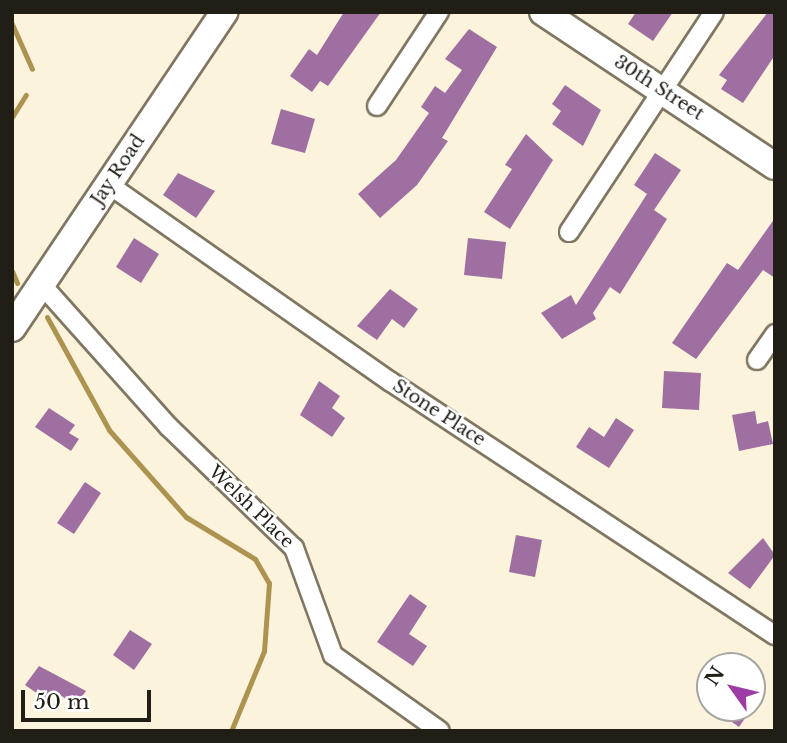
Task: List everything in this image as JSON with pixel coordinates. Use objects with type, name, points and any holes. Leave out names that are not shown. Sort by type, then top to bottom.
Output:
[{"type":"street","name":"Jay Road","points":[[12,328],[224,12]]},
{"type":"street","points":[[377,106],[439,12]]},
{"type":"street","name":"30th Street","points":[[543,12],[775,166]]},
{"type":"street","points":[[569,232],[714,12]]},
{"type":"street","name":"Stone Place","points":[[108,184],[391,382],[775,635]]},
{"type":"street","name":"Welsh Place","points":[[41,285],[169,427],[294,548],[333,655],[440,731]]},
{"type":"street","points":[[757,360],[775,334]]},
{"type":"building","points":[[344,12],[381,12],[328,86],[320,81],[312,92],[290,76],[309,49],[317,55]]},
{"type":"building","points":[[636,12],[673,12],[653,41],[628,24]]},
{"type":"building","points":[[768,12],[775,12],[775,55],[743,103],[721,89],[727,80],[719,75]]},
{"type":"building","points":[[469,29],[497,47],[442,138],[448,141],[417,185],[380,218],[358,194],[396,160],[429,113],[421,107],[435,86],[445,93],[462,70],[445,59]]},
{"type":"building","points":[[565,85],[601,110],[583,146],[552,124],[561,111],[552,104]]},
{"type":"building","points":[[281,109],[315,119],[305,153],[271,144]]},
{"type":"building","points":[[526,134],[553,160],[510,229],[484,212],[512,169],[505,165]]},
{"type":"building","points":[[655,153],[681,170],[654,210],[667,219],[620,294],[610,287],[593,313],[596,319],[562,339],[541,313],[571,295],[576,305],[647,194],[634,185]]},
{"type":"building","points":[[178,173],[215,191],[196,218],[163,195]]},
{"type":"building","points":[[775,218],[775,278],[763,270],[696,359],[672,343],[727,263],[738,270]]},
{"type":"building","points":[[134,238],[159,254],[141,283],[116,267]]},
{"type":"building","points":[[468,238],[506,242],[502,279],[464,275]]},
{"type":"building","points":[[390,289],[418,309],[404,328],[392,319],[377,340],[357,326]]},
{"type":"building","points":[[664,371],[701,373],[699,410],[662,408]]},
{"type":"building","points":[[319,381],[340,396],[332,408],[345,418],[332,437],[300,415]]},
{"type":"building","points":[[49,408],[75,425],[69,433],[79,439],[71,451],[35,427]]},
{"type":"building","points":[[755,411],[757,424],[768,421],[773,444],[739,451],[732,415]]},
{"type":"building","points":[[616,418],[634,430],[609,468],[576,447],[589,427],[604,437]]},
{"type":"building","points":[[85,482],[101,493],[74,534],[57,523]]},
{"type":"building","points":[[516,535],[542,540],[535,577],[509,572]]},
{"type":"building","points":[[763,538],[775,555],[750,589],[728,573]]},
{"type":"building","points":[[410,594],[427,606],[409,634],[427,646],[413,666],[377,642]]},
{"type":"building","points":[[130,630],[152,644],[134,670],[113,655]]},
{"type":"building","points":[[39,666],[86,691],[75,706],[55,691],[48,701],[25,685]]},
{"type":"waterway","points":[[12,24],[32,69]]},
{"type":"waterway","points":[[12,117],[26,95]]},
{"type":"waterway","points":[[12,271],[17,283]]},
{"type":"waterway","points":[[47,317],[109,430],[186,517],[255,559],[269,583],[264,651],[231,731]]}]
